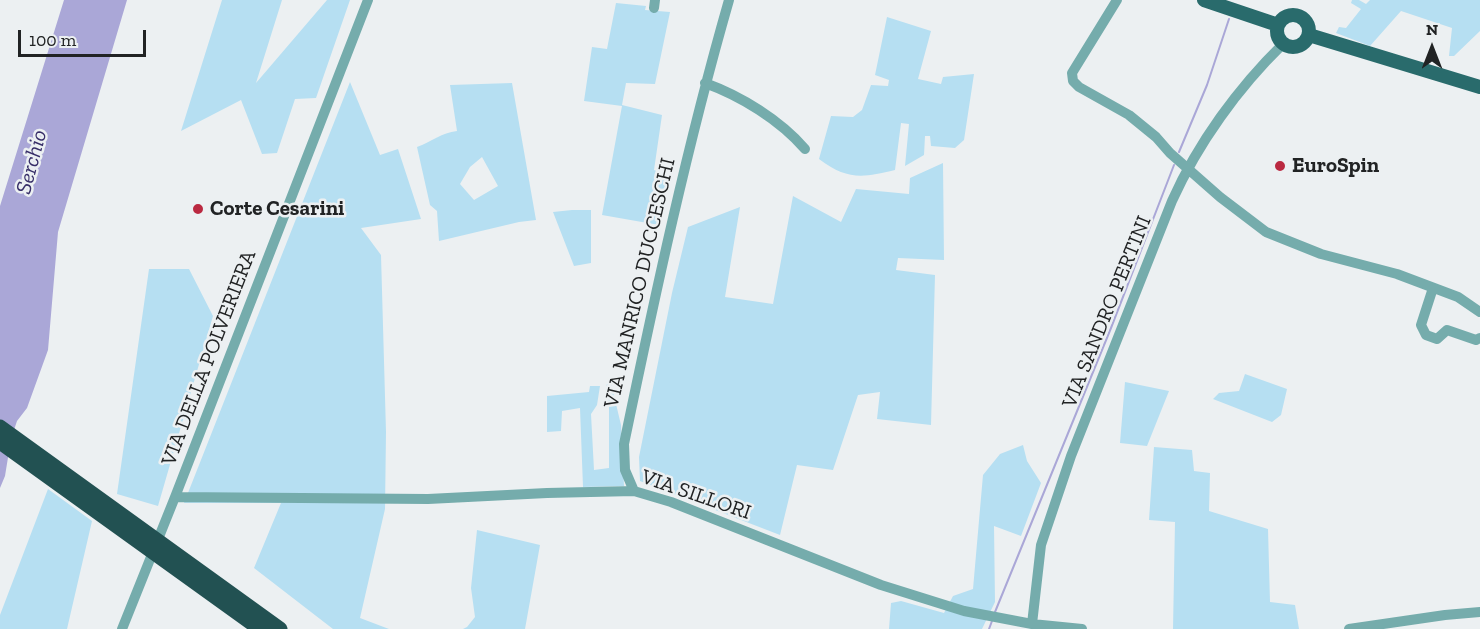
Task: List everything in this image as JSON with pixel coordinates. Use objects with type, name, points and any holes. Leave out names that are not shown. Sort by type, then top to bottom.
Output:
[{"type":"highway","points":[[0,427],[213,588],[260,629]]},
{"type":"highway","points":[[0,442],[213,588],[280,629]]},
{"type":"main road","points":[[1204,0],[1232,4],[1278,25]]},
{"type":"main road","points":[[1300,16],[1308,24],[1309,35],[1307,40],[1299,46],[1288,46],[1283,44],[1277,35],[1278,25],[1284,17],[1300,16]]},
{"type":"main road","points":[[1309,35],[1480,87]]},
{"type":"street","name":"VIA DELLA POLVERIERA","points":[[122,629],[368,0]]},
{"type":"street","name":"VIA MANRICO DUCCESCHI","points":[[634,491],[625,470],[624,444],[658,281],[705,83],[729,0]]},
{"type":"street","points":[[1117,0],[1072,73],[1072,79],[1079,87],[1129,115],[1220,197],[1266,231],[1321,254],[1397,274],[1458,297],[1480,312]]},
{"type":"street","name":"VIA SANDRO PERTINI","points":[[1032,624],[1041,545],[1071,456],[1187,168],[1256,70],[1283,44]]},
{"type":"street","points":[[705,83],[726,91],[752,106],[791,133],[805,149]]},
{"type":"street","points":[[1433,288],[1421,325],[1426,336],[1437,339],[1447,330],[1476,340],[1480,338]]},
{"type":"street","name":"VIA SILLORI","points":[[175,497],[428,499],[634,491],[670,501],[880,585],[964,611],[1032,624],[1082,629]]},
{"type":"street","points":[[1348,629],[1480,612]]},
{"type":"shaded area","points":[[222,0],[282,0],[256,83],[327,0],[350,0],[316,98],[295,99],[277,153],[262,154],[241,100],[181,131]]},
{"type":"shaded area","points":[[1352,0],[1359,0],[1366,4],[1370,0],[1480,0],[1480,31],[1454,56],[1449,56],[1452,28],[1401,11],[1370,46],[1336,33],[1339,27],[1346,28],[1361,9],[1351,3]]},
{"type":"shaded area","points":[[616,3],[646,6],[645,10],[670,12],[655,84],[626,83],[622,105],[662,115],[654,170],[668,176],[659,225],[602,215],[622,106],[584,101],[592,47],[607,49]]},
{"type":"shaded area","points":[[887,17],[931,31],[918,79],[941,84],[943,77],[974,74],[964,140],[955,148],[931,146],[930,136],[925,136],[924,155],[905,166],[909,124],[901,123],[895,170],[864,176],[847,174],[819,159],[831,116],[853,117],[862,110],[871,85],[888,86],[889,80],[875,75]]},
{"type":"shaded area","points":[[350,82],[380,155],[398,149],[421,219],[361,228],[381,255],[386,432],[385,509],[360,618],[389,629],[333,629],[254,568],[281,503],[184,503]]},
{"type":"shaded area","points":[[512,83],[536,220],[439,241],[437,211],[430,205],[417,147],[442,135],[457,131],[450,85]],"holes":[[[482,157],[498,186],[474,200],[460,184],[470,167]]]},
{"type":"shaded area","points":[[943,163],[944,260],[898,258],[896,270],[935,275],[931,425],[877,419],[880,392],[858,395],[833,470],[797,465],[780,535],[640,481],[639,457],[672,293],[688,227],[740,207],[725,297],[773,304],[793,196],[841,222],[856,189],[909,194],[910,178]]},
{"type":"shaded area","points":[[591,210],[591,263],[574,266],[553,212]]},
{"type":"shaded area","points":[[149,269],[189,269],[213,316],[158,506],[117,494]]},
{"type":"shaded area","points":[[1245,374],[1287,389],[1281,415],[1272,422],[1213,399],[1219,393],[1239,391]]},
{"type":"shaded area","points":[[1125,382],[1169,391],[1147,446],[1120,443]]},
{"type":"shaded area","points":[[611,383],[621,425],[624,486],[583,487],[580,408],[562,411],[561,431],[547,432],[547,396],[589,392],[590,386],[600,386],[597,405],[591,414],[594,470],[609,468],[609,406],[606,385]]},
{"type":"shaded area","points":[[1023,445],[1027,461],[1041,483],[1021,536],[994,526],[995,602],[982,629],[889,629],[891,603],[901,601],[944,613],[953,596],[973,589],[983,475],[1000,454]]},
{"type":"shaded area","points":[[1154,447],[1192,450],[1194,471],[1210,473],[1209,511],[1268,529],[1270,602],[1295,605],[1299,629],[1173,629],[1175,522],[1149,520]]},
{"type":"shaded area","points":[[48,489],[92,521],[67,629],[0,629],[0,615]]},
{"type":"shaded area","points":[[477,530],[540,545],[525,629],[463,629],[475,617],[471,588]]},
{"type":"water","name":"Serchio","points":[[64,0],[127,0],[58,232],[48,350],[27,408],[17,421],[11,439],[5,476],[0,488],[0,206]]},
{"type":"waterway","points":[[1179,152],[1207,85],[1229,19]]},
{"type":"waterway","points":[[995,612],[1111,328],[1174,165]]},
{"type":"waterway","points":[[989,629],[992,621]]},
{"type":"place","name":"EuroSpin","points":[[1280,166]]},
{"type":"place","name":"Corte Cesarini","points":[[198,209]]}]
